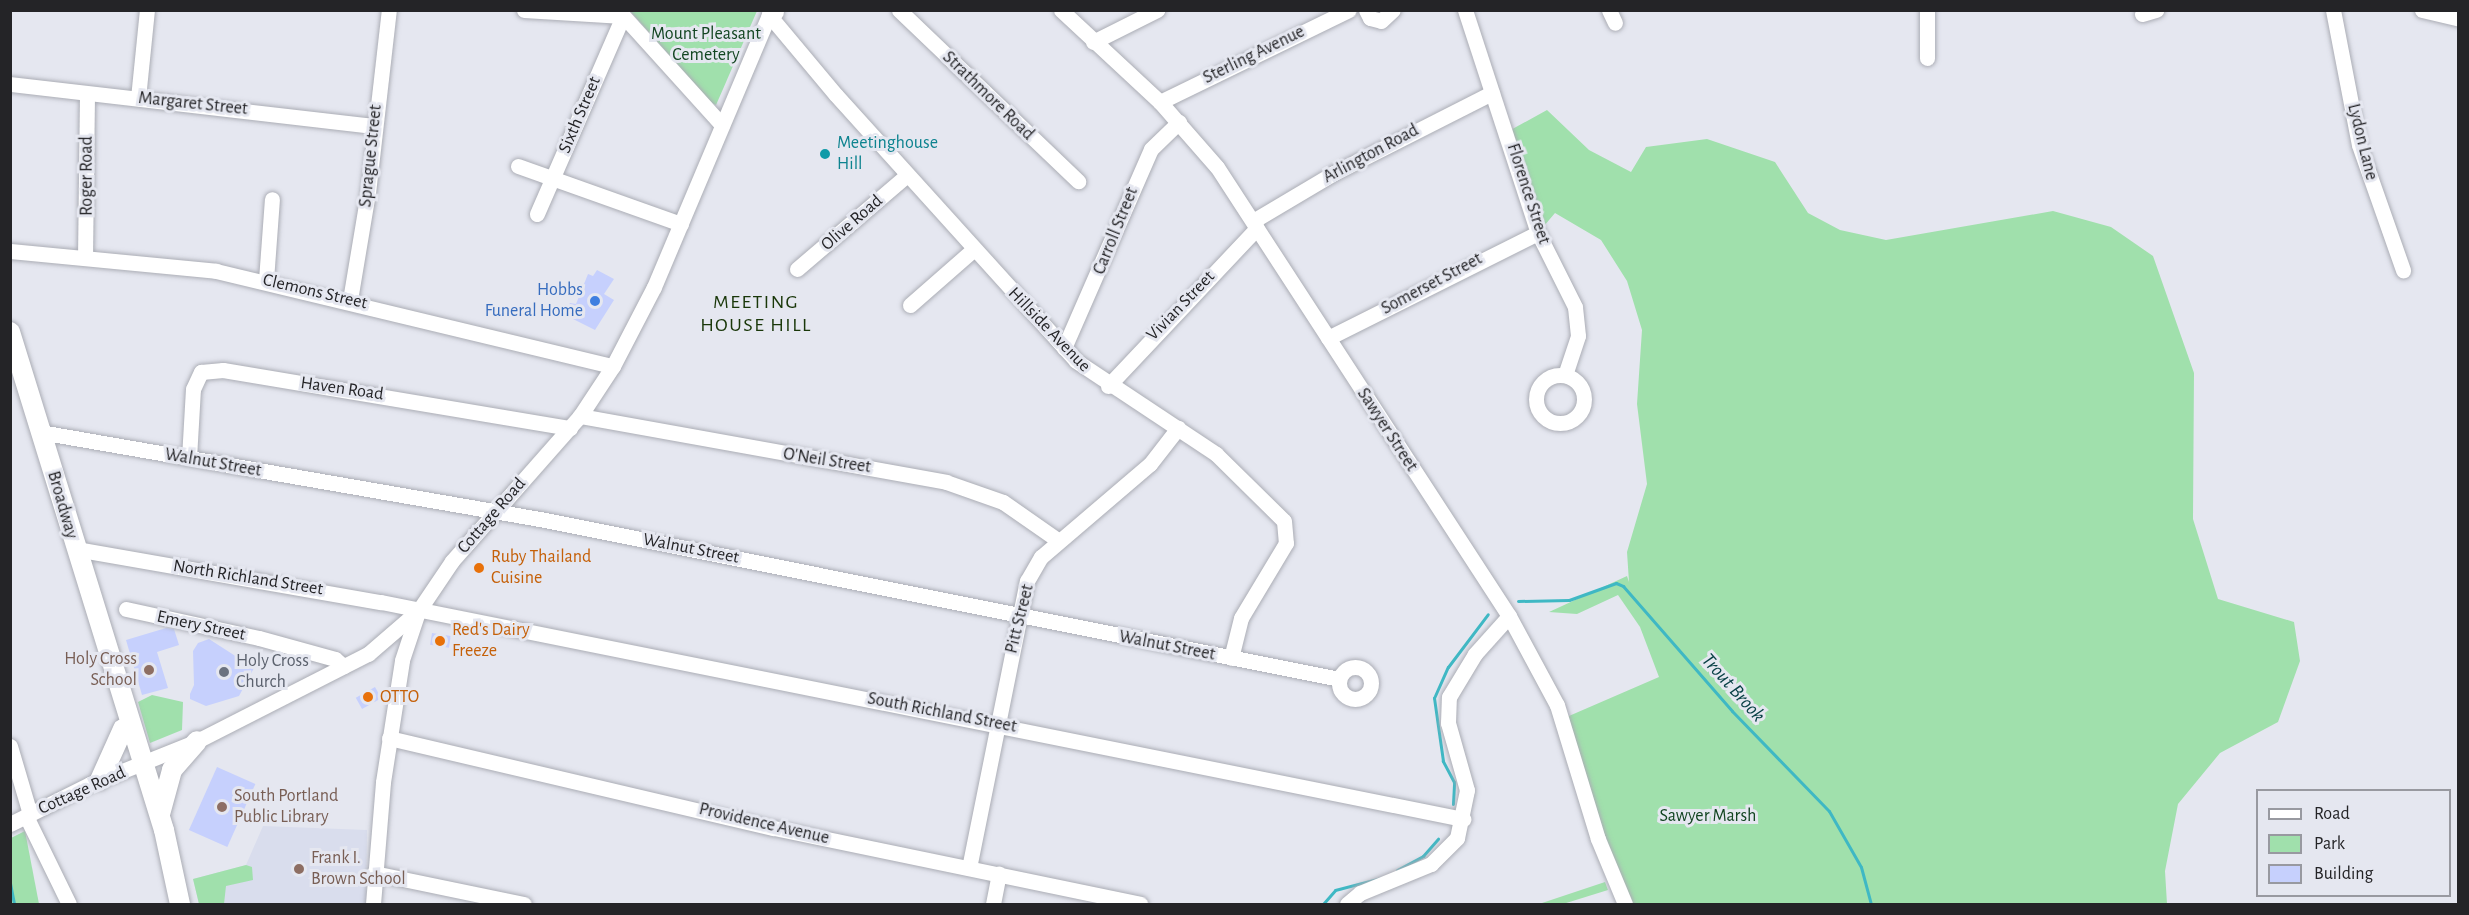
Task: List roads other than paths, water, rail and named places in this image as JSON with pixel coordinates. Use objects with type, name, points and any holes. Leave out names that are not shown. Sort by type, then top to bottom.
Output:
[{"type":"main road","name":"Broadway","points":[[10,332],[139,765],[160,858],[178,898]]},
{"type":"main road","name":"Broadway","points":[[114,678],[123,729],[160,817],[178,898]]},
{"type":"main road","points":[[100,780],[123,729]]},
{"type":"main road","points":[[160,817],[172,770],[197,741]]},
{"type":"street","points":[[138,98],[147,10]]},
{"type":"street","name":"Sprague Street","points":[[350,300],[389,10]]},
{"type":"street","points":[[524,10],[620,13],[722,125]]},
{"type":"street","name":"Strathmore Road","points":[[899,10],[1078,181]]},
{"type":"street","name":"Sawyer Street","points":[[1061,10],[1179,122],[1255,225],[1509,616],[1557,705],[1592,821],[1625,904]]},
{"type":"street","points":[[1093,42],[1157,10]]},
{"type":"street","name":"Sterling Avenue","points":[[1160,102],[1349,10]]},
{"type":"street","points":[[1366,10],[1370,18],[1382,21],[1393,10]]},
{"type":"street","name":"Florence Street","points":[[1465,10],[1538,233],[1578,316],[1578,336],[1565,375]]},
{"type":"street","points":[[1927,10],[1927,58]]},
{"type":"street","name":"Lydon Lane","points":[[2333,10],[2359,145],[2403,270]]},
{"type":"street","points":[[2422,10],[2458,18]]},
{"type":"street","name":"Cottage Road","points":[[10,824],[100,780],[197,741],[375,650],[419,610],[452,561],[575,422],[613,366],[681,224],[722,125],[773,12]]},
{"type":"street","name":"Hillside Avenue","points":[[773,12],[906,176],[1064,348],[1108,386],[1216,454],[1284,521],[1287,533],[1277,559],[1241,618],[1232,658]]},
{"type":"street","name":"Sixth Street","points":[[537,214],[553,180],[620,13]]},
{"type":"street","name":"Margaret Street","points":[[10,84],[375,126]]},
{"type":"street","name":"Arlington Road","points":[[1255,225],[1334,172],[1492,93]]},
{"type":"street","name":"Roger Road","points":[[85,258],[87,94]]},
{"type":"street","name":"Carroll Street","points":[[1064,348],[1151,149],[1179,122]]},
{"type":"street","points":[[518,166],[681,224]]},
{"type":"street","name":"Olive Road","points":[[797,269],[906,176]]},
{"type":"street","points":[[266,280],[272,199]]},
{"type":"street","name":"Vivian Street","points":[[1108,386],[1255,225]]},
{"type":"street","name":"Somerset Street","points":[[1328,338],[1538,233]]},
{"type":"street","points":[[910,305],[974,249]]},
{"type":"street","name":"Clemons Street","points":[[10,251],[216,271],[266,280],[613,366]]},
{"type":"street","name":"Haven Road","points":[[189,458],[193,389],[201,372],[223,370],[575,422]]},
{"type":"street","name":"O'Neil Street","points":[[575,422],[946,482],[1003,502],[1059,541]]},
{"type":"street","name":"Pitt Street","points":[[969,868],[1018,616],[1027,581],[1041,557],[1149,464],[1178,428]]},
{"type":"street","name":"Walnut Street","points":[[40,432],[496,512],[1339,679]]},
{"type":"street","name":"North Richland Street","points":[[75,549],[419,610]]},
{"type":"street","name":"Emery Street","points":[[126,609],[259,638],[335,659],[343,666]]},
{"type":"street","points":[[373,904],[374,873],[389,738],[402,660],[419,610]]},
{"type":"street","name":"South Richland Street","points":[[419,610],[998,724],[1463,819]]},
{"type":"street","points":[[1347,904],[1360,893],[1422,868],[1446,853],[1463,819],[1467,790],[1449,723],[1449,697],[1474,654],[1509,616]]},
{"type":"street","name":"Providence Avenue","points":[[389,738],[1140,904]]},
{"type":"street","points":[[10,746],[28,815],[69,904]]},
{"type":"street","points":[[374,873],[524,904]]},
{"type":"street","points":[[993,904],[999,874]]},
{"type":"waterway","name":"Trout Brook","points":[[1518,601],[1569,600],[1616,583],[1623,586],[1732,711],[1829,811],[1861,867],[1871,904]]},
{"type":"waterway","name":"Trout Brook","points":[[1453,804],[1454,782],[1443,761],[1434,698],[1448,667],[1488,614]]},
{"type":"waterway","name":"Trout Brook","points":[[1397,870],[1423,856],[1438,839]]},
{"type":"waterway","name":"Trout Brook","points":[[1323,904],[1335,890],[1381,878]]},
{"type":"waterway","points":[[10,883],[14,904]]},
{"type":"place","name":"Meetinghouse Hill","points":[[825,154]]},
{"type":"place","name":"Hobbs Funeral Home","points":[[595,301]]},
{"type":"place","name":"Ruby Thailand Cuisine","points":[[479,568]]},
{"type":"place","name":"Red's Dairy Freeze","points":[[440,641]]},
{"type":"place","name":"Holy Cross School","points":[[149,670]]},
{"type":"place","name":"Holy Cross Church","points":[[224,672]]},
{"type":"place","name":"OTTO","points":[[368,697]]},
{"type":"place","name":"South Portland Public Library","points":[[222,807]]},
{"type":"place","name":"Frank I. Brown School","points":[[299,869]]},
{"type":"district","name":"MEETING HOUSE HILL","points":[[756,314]]},
{"type":"park label","name":"Mount Pleasant Cemetery","points":[[706,45]]},
{"type":"park label","name":"Sawyer Marsh","points":[[1708,816]]}]
